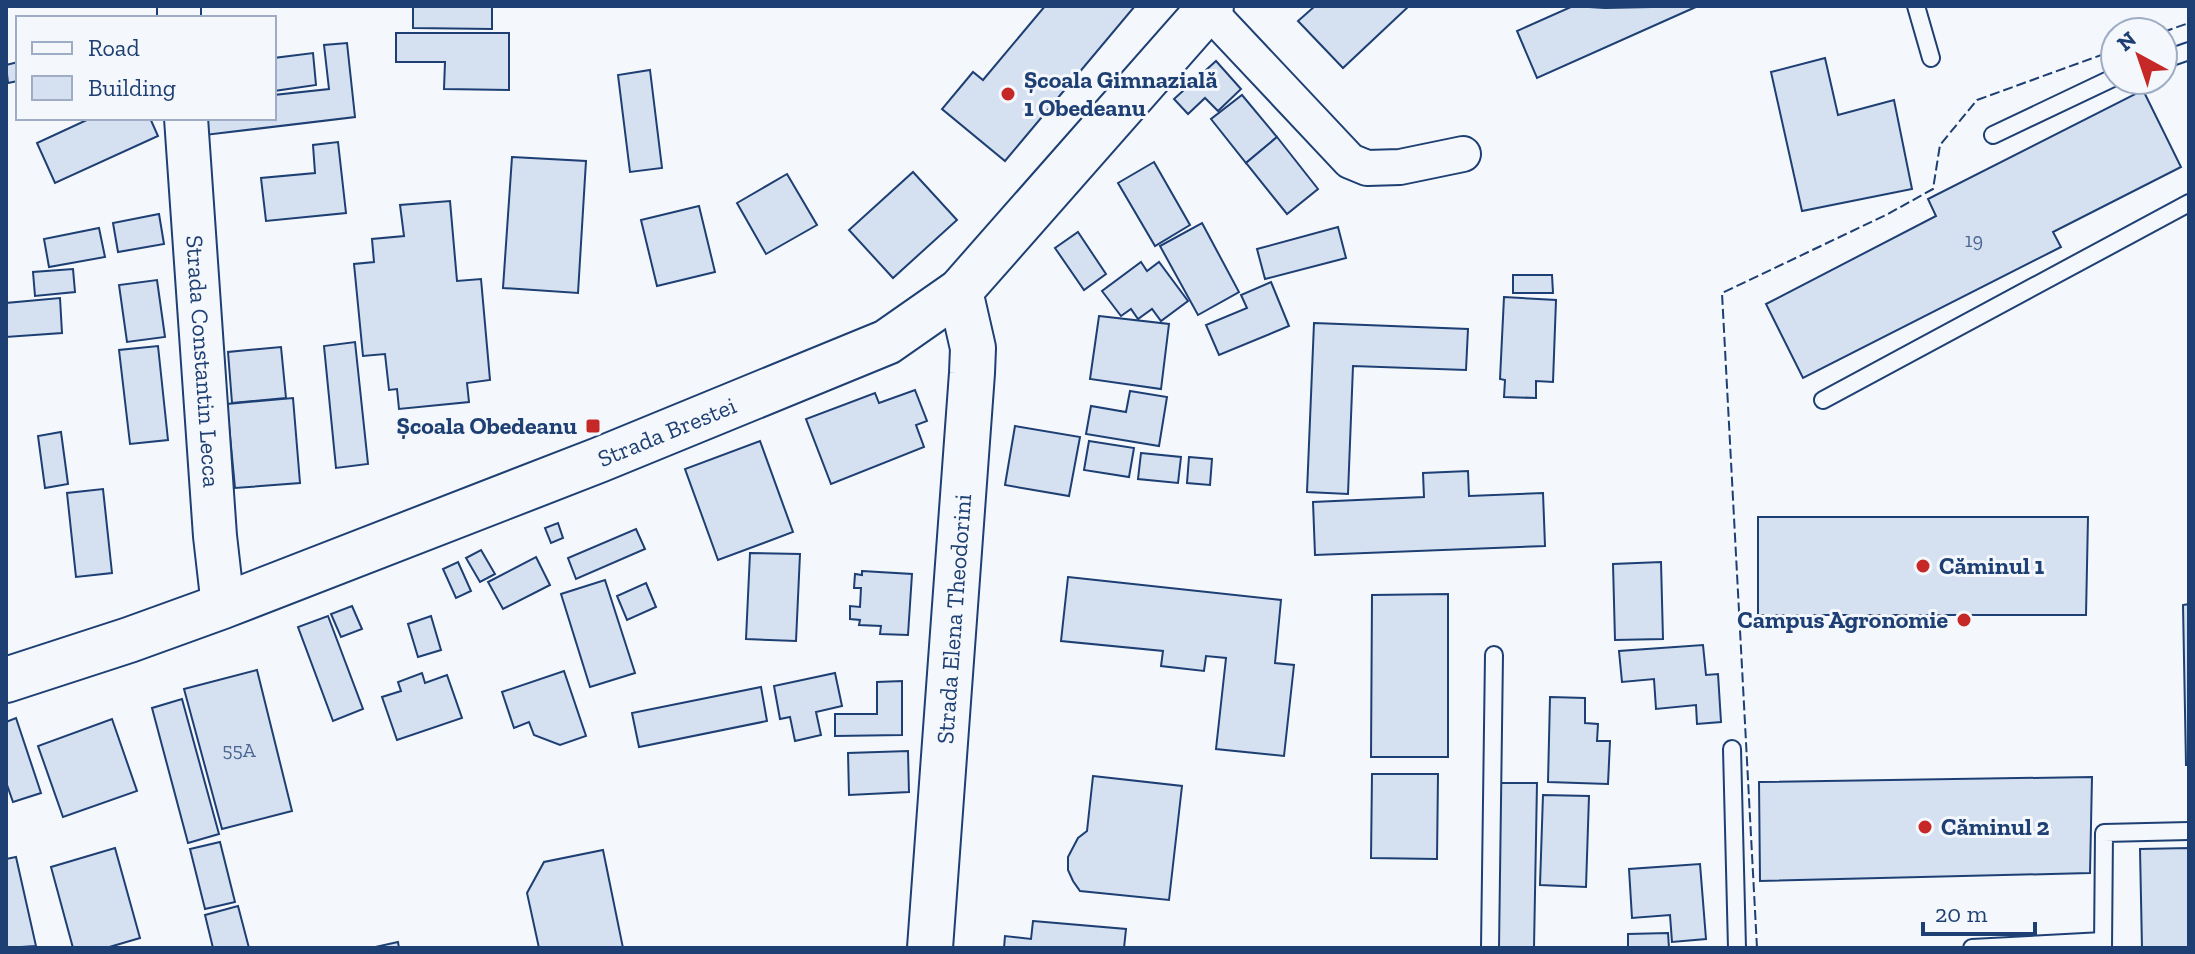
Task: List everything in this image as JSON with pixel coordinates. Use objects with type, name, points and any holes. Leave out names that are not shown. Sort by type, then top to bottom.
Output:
[{"type":"main road","name":"Strada Brestei","points":[[6,680],[223,606],[599,460],[887,342],[960,291],[1210,8]]},
{"type":"main road","name":"Strada Elena Theodorini","points":[[930,948],[972,373],[973,348],[960,291]]},
{"type":"street","points":[[1210,8],[1350,161],[1367,168],[1400,167],[1463,154]]},
{"type":"street","name":"Strada Constantin Lecca","points":[[186,120],[215,536],[223,606]]},
{"type":"lane","points":[[1916,6],[1931,58]]},
{"type":"lane","points":[[1993,135],[2099,85]]},
{"type":"lane","points":[[1823,400],[2189,203]]},
{"type":"lane","points":[[1490,948],[1494,655]]},
{"type":"lane","points":[[1732,749],[1737,948]]},
{"type":"lane","points":[[1972,948],[2103,944],[2104,833],[2189,831]]},
{"type":"building","points":[[413,6],[492,6],[492,29],[413,28]]},
{"type":"building","name":"Școala Gimnazială 1 Obedeanu","points":[[1045,6],[1135,6],[1005,161],[942,109],[973,72],[983,80]]},
{"type":"building","points":[[1315,6],[1409,6],[1343,68],[1298,21]]},
{"type":"building","points":[[1573,6],[1698,6],[1537,78],[1517,31]]},
{"type":"building","points":[[396,33],[509,33],[509,90],[444,89],[445,62],[396,62]]},
{"type":"building","points":[[347,43],[355,117],[205,135],[203,120],[276,120],[276,95],[329,89],[324,45]]},
{"type":"building","points":[[313,53],[316,85],[276,91],[276,58]]},
{"type":"building","points":[[1825,58],[1838,115],[1894,100],[1912,189],[1802,211],[1771,72]]},
{"type":"building","points":[[1216,61],[1241,89],[1218,111],[1205,98],[1188,114],[1174,99]]},
{"type":"building","points":[[16,62],[16,81],[8,83],[6,65]]},
{"type":"building","points":[[650,70],[662,168],[630,172],[618,75]]},
{"type":"building","points":[[1242,95],[1277,137],[1246,163],[1211,119]]},
{"type":"building","points":[[2131,96],[2146,96],[2181,167],[2053,232],[2061,247],[1803,378],[1766,304],[1936,216],[1928,199]]},
{"type":"building","points":[[87,120],[151,120],[158,136],[55,183],[37,143]]},
{"type":"building","points":[[1277,137],[1318,189],[1287,214],[1246,163]]},
{"type":"building","points":[[338,142],[346,213],[266,221],[261,178],[315,173],[313,145]]},
{"type":"building","points":[[512,157],[586,161],[578,293],[503,288]]},
{"type":"building","points":[[1154,162],[1190,225],[1155,246],[1118,183]]},
{"type":"building","points":[[913,172],[957,220],[893,278],[849,230]]},
{"type":"building","points":[[787,174],[817,225],[766,254],[737,203]]},
{"type":"building","points":[[450,201],[457,281],[481,279],[490,380],[467,383],[469,402],[399,409],[397,389],[389,390],[385,354],[363,356],[354,264],[374,262],[372,239],[404,236],[400,205]]},
{"type":"building","points":[[699,206],[715,272],[657,286],[641,220]]},
{"type":"building","points":[[159,214],[164,244],[118,252],[113,223]]},
{"type":"building","points":[[1202,223],[1239,292],[1198,315],[1160,246]]},
{"type":"building","points":[[1338,227],[1346,258],[1265,279],[1257,249]]},
{"type":"building","points":[[99,228],[105,257],[49,267],[44,239]]},
{"type":"building","points":[[1078,232],[1106,274],[1084,290],[1055,248]]},
{"type":"building","points":[[1141,262],[1147,271],[1159,262],[1188,301],[1161,321],[1152,309],[1138,319],[1131,309],[1121,316],[1102,291]]},
{"type":"building","points":[[73,269],[75,292],[35,296],[33,272]]},
{"type":"building","points":[[1513,275],[1552,275],[1553,293],[1513,293]]},
{"type":"building","points":[[157,280],[165,337],[127,342],[119,285]]},
{"type":"building","points":[[1271,282],[1289,326],[1219,355],[1206,325],[1247,308],[1241,295]]},
{"type":"building","points":[[1504,297],[1556,300],[1553,382],[1536,381],[1536,398],[1504,397],[1505,380],[1500,379]]},
{"type":"building","points":[[60,298],[62,333],[6,337],[6,303]]},
{"type":"building","points":[[1099,316],[1169,324],[1161,389],[1090,379]]},
{"type":"building","points":[[1314,323],[1468,329],[1466,370],[1353,366],[1348,494],[1307,492]]},
{"type":"building","points":[[355,342],[368,464],[336,468],[324,346]]},
{"type":"building","points":[[158,346],[168,440],[130,444],[119,350]]},
{"type":"building","points":[[281,347],[286,398],[232,403],[228,352]]},
{"type":"building","points":[[915,390],[927,421],[916,425],[924,447],[831,484],[806,419],[875,393],[879,403]]},
{"type":"building","points":[[1130,391],[1167,397],[1159,446],[1086,434],[1091,406],[1126,412]]},
{"type":"building","points":[[293,398],[300,483],[235,488],[227,404]]},
{"type":"building","points":[[1015,426],[1080,437],[1069,496],[1005,485]]},
{"type":"building","points":[[61,432],[68,484],[45,488],[38,436]]},
{"type":"building","points":[[760,441],[793,532],[718,560],[685,469]]},
{"type":"building","points":[[1089,441],[1134,448],[1129,477],[1084,470]]},
{"type":"building","points":[[1141,453],[1181,457],[1178,483],[1138,479]]},
{"type":"building","points":[[1189,457],[1212,459],[1210,485],[1187,483]]},
{"type":"building","points":[[1468,471],[1469,496],[1543,493],[1545,546],[1315,555],[1313,502],[1424,497],[1423,473]]},
{"type":"building","points":[[103,489],[112,573],[76,577],[67,493]]},
{"type":"building","name":"Căminul 1","points":[[1758,517],[2088,517],[2086,615],[1758,615]]},
{"type":"building","points":[[558,523],[563,538],[551,543],[545,528]]},
{"type":"building","points":[[636,529],[645,549],[576,579],[568,558]]},
{"type":"building","points":[[481,550],[495,574],[480,582],[466,558]]},
{"type":"building","points":[[750,553],[800,554],[796,641],[746,639]]},
{"type":"building","points":[[536,557],[550,585],[503,609],[488,582]]},
{"type":"building","points":[[458,562],[471,591],[456,598],[443,569]]},
{"type":"building","points":[[1661,562],[1663,639],[1615,640],[1613,564]]},
{"type":"building","points":[[862,571],[912,574],[908,635],[880,634],[881,626],[859,625],[860,620],[850,619],[850,606],[860,607],[861,588],[854,588],[855,574],[862,575]]},
{"type":"building","points":[[1068,577],[1281,600],[1275,663],[1294,665],[1284,756],[1216,749],[1226,658],[1206,656],[1204,671],[1161,666],[1163,651],[1061,641]]},
{"type":"building","points":[[605,580],[635,673],[590,687],[561,594]]},
{"type":"building","points":[[646,583],[656,607],[627,620],[617,596]]},
{"type":"building","points":[[1448,594],[1448,757],[1371,757],[1372,595]]},
{"type":"building","points":[[2189,604],[2189,765],[2186,765],[2183,605]]},
{"type":"building","points":[[352,606],[362,629],[341,637],[331,614]]},
{"type":"building","points":[[328,616],[363,709],[333,721],[298,627]]},
{"type":"building","points":[[431,616],[441,650],[418,657],[408,624]]},
{"type":"building","points":[[1703,645],[1706,675],[1718,674],[1721,722],[1697,724],[1696,705],[1656,709],[1654,679],[1622,682],[1619,651]]},
{"type":"building","points":[[257,670],[292,811],[222,829],[184,689]]},
{"type":"building","points":[[564,671],[586,736],[560,745],[534,735],[529,722],[514,728],[502,692]]},
{"type":"building","points":[[422,673],[425,683],[447,675],[462,718],[397,740],[382,697],[401,691],[398,682]]},
{"type":"building","points":[[835,673],[842,706],[816,712],[821,735],[795,741],[790,717],[780,719],[774,686]]},
{"type":"building","points":[[902,681],[902,735],[835,736],[835,714],[877,714],[877,682]]},
{"type":"building","points":[[761,687],[767,721],[639,747],[632,713]]},
{"type":"building","points":[[1550,697],[1585,698],[1585,723],[1598,724],[1597,741],[1610,741],[1608,784],[1548,782]]},
{"type":"building","points":[[182,699],[219,834],[188,843],[152,708]]},
{"type":"building","points":[[16,718],[41,793],[13,802],[6,782],[6,722]]},
{"type":"building","points":[[112,719],[137,791],[63,817],[38,746]]},
{"type":"building","points":[[908,751],[909,792],[849,795],[848,753]]},
{"type":"building","points":[[1372,774],[1438,774],[1437,859],[1371,858]]},
{"type":"building","points":[[1093,776],[1182,786],[1169,900],[1080,891],[1073,881],[1068,870],[1068,857],[1078,838],[1087,831]]},
{"type":"building","name":"Căminul 2","points":[[2092,777],[2090,873],[1760,881],[1759,782]]},
{"type":"building","points":[[1500,783],[1537,783],[1534,948],[1497,948]]},
{"type":"building","points":[[1543,795],[1589,796],[1586,887],[1540,885]]},
{"type":"building","points":[[220,842],[235,902],[205,909],[190,849]]},
{"type":"building","points":[[115,848],[140,938],[106,948],[73,948],[51,867]]},
{"type":"building","points":[[2189,848],[2189,948],[2142,948],[2140,849]]},
{"type":"building","points":[[603,850],[623,948],[539,948],[527,893],[544,862]]},
{"type":"building","points":[[16,857],[36,946],[6,948],[6,859]]},
{"type":"building","points":[[1700,864],[1706,939],[1672,942],[1670,915],[1632,918],[1629,869]]},
{"type":"building","points":[[238,906],[249,948],[213,948],[205,915]]},
{"type":"building","points":[[1033,921],[1126,929],[1124,948],[1004,948],[1005,936],[1031,939]]},
{"type":"building","points":[[1668,933],[1669,948],[1628,948],[1628,934]]},
{"type":"building","points":[[398,942],[399,948],[375,947]]},
{"type":"fence","points":[[2179,26],[2189,23]]},
{"type":"fence","points":[[1757,948],[1722,293],[1886,215],[1933,189],[1940,145],[1977,100],[2099,56]]},
{"type":"place","name":"Școala Gimnazială 1 Obedeanu","points":[[1008,94]]},
{"type":"place","name":"Școala Obedeanu","points":[[593,426]]},
{"type":"place","name":"Căminul 1","points":[[1923,566]]},
{"type":"place","name":"Campus Agronomie","points":[[1964,620]]},
{"type":"place","name":"Căminul 2","points":[[1925,827]]}]
